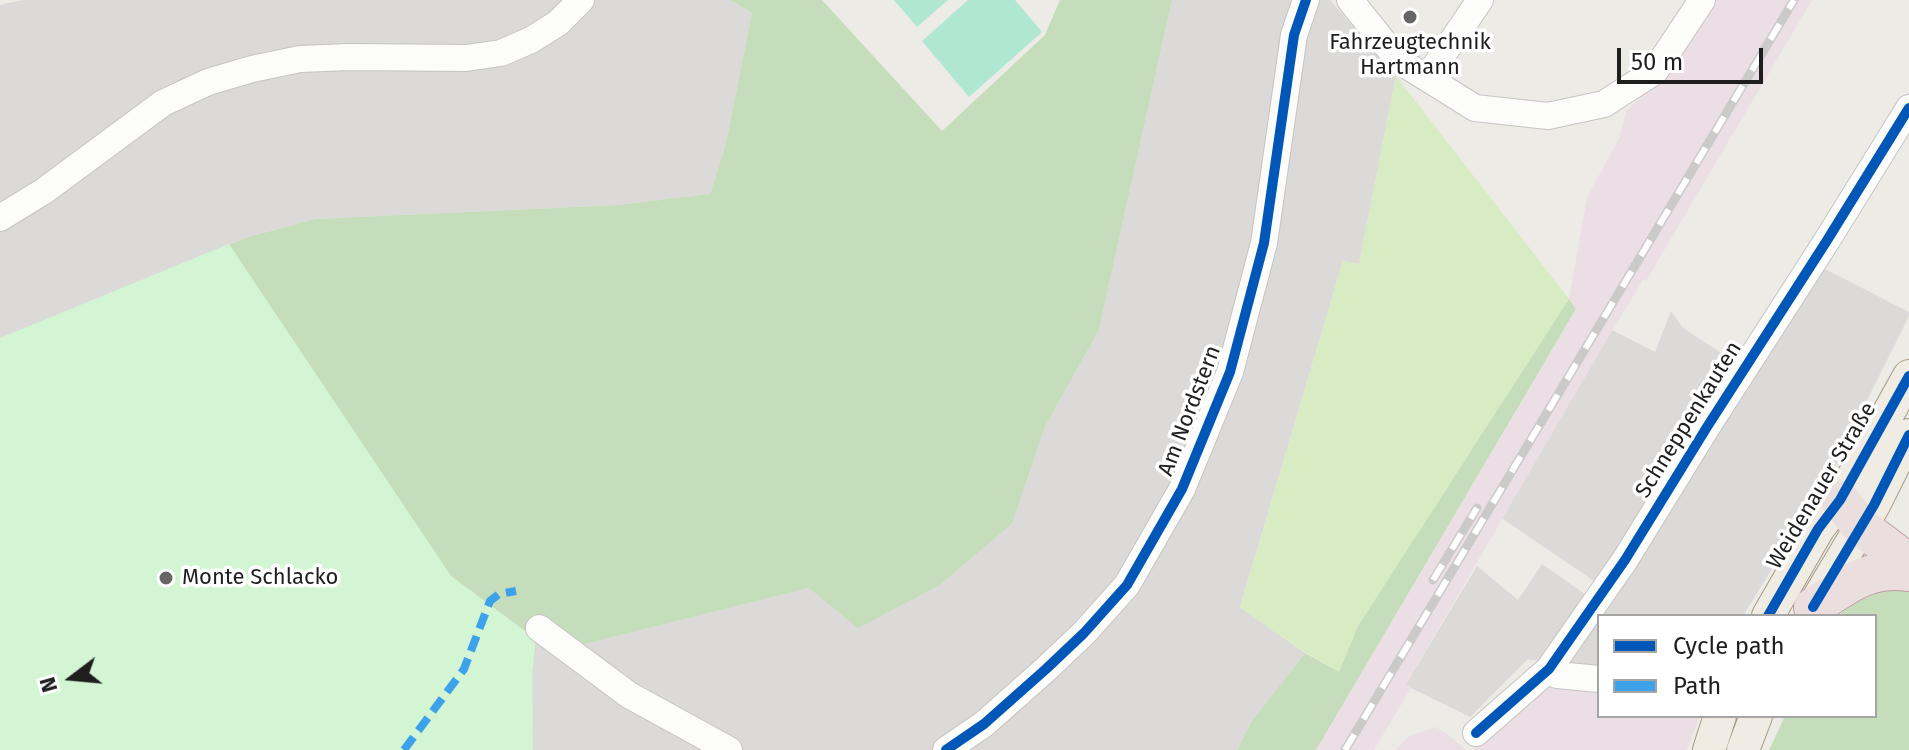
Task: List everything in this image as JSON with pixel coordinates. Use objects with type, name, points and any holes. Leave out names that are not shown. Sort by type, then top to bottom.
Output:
[{"type":"highway","points":[[1858,510],[1909,533]]},
{"type":"highway","points":[[1858,510],[1909,563]]},
{"type":"highway","points":[[1811,612],[1867,574],[1892,570],[1909,572]]},
{"type":"main road","name":"Weidenauer Straße","points":[[1811,612],[1858,510],[1909,376]]},
{"type":"main road","name":"Weidenauer Straße","points":[[1769,614],[1818,529],[1858,510],[1909,435]]},
{"type":"main road","points":[[1709,750],[1719,718]]},
{"type":"main road","points":[[1743,750],[1755,718]]},
{"type":"street","points":[[0,218],[44,191],[163,103],[208,82],[300,59],[466,58],[501,53],[531,40],[558,23],[581,0]]},
{"type":"street","name":"Am Nordstern","points":[[946,750],[984,724],[1084,633],[1127,585],[1182,489],[1230,372],[1264,243],[1294,35],[1306,0]]},
{"type":"street","points":[[1350,0],[1398,60],[1475,108],[1548,116],[1604,104],[1655,71],[1702,0]]},
{"type":"street","points":[[1427,78],[1480,0]]},
{"type":"street","name":"Schneppenkauten","points":[[1476,733],[1549,669],[1625,560],[1909,108]]},
{"type":"street","points":[[539,628],[629,695],[729,750]]},
{"type":"street","points":[[1549,669],[1557,675],[1597,679]]},
{"type":"shaded area","points":[[23,0],[730,0],[752,13],[726,143],[710,194],[618,205],[315,219],[248,237],[0,338],[0,5]]},
{"type":"shaded area","points":[[1172,0],[1330,0],[1396,76],[1359,264],[1343,261],[1240,607],[1305,653],[1251,722],[1237,750],[533,750],[532,676],[536,639],[577,646],[809,588],[940,585],[1012,524],[1045,427],[1099,330]]},
{"type":"shaded area","points":[[1714,0],[1812,0],[1646,281],[1643,280],[1613,329],[1406,684],[1411,688],[1374,750],[1316,750],[1576,310],[1569,299],[1587,197],[1620,137],[1626,111],[1667,74]]},
{"type":"shaded area","points":[[1823,268],[1909,312],[1841,457],[1744,614],[1597,614],[1597,672],[1528,659],[1470,717],[1406,684],[1477,566],[1518,600],[1542,564],[1605,608],[1613,594],[1497,515],[1612,330],[1655,352],[1671,311],[1683,328],[1755,375]]},
{"type":"shaded area","points":[[1543,685],[1597,689],[1597,718],[1699,718],[1687,750],[1472,750],[1501,730]]},
{"type":"shaded area","points":[[1435,727],[1466,750],[1395,750],[1408,737]]},
{"type":"green space","points":[[730,0],[822,0],[942,131],[1045,35],[1060,0],[1172,0],[1099,330],[1045,427],[1012,524],[940,585],[858,628],[809,588],[577,646],[537,639],[532,676],[533,750],[0,338],[248,237],[315,219],[618,205],[710,194],[726,143],[752,13]]},
{"type":"green space","points":[[894,0],[948,0],[917,27]]},
{"type":"green space","points":[[968,0],[1015,0],[1042,32],[969,97],[922,41]]},
{"type":"green space","points":[[1396,76],[1569,299],[1358,626],[1339,672],[1240,608],[1343,261],[1359,264]]},
{"type":"green space","points":[[229,244],[451,576],[536,639],[532,676],[533,750],[0,750],[0,338]]},
{"type":"green space","points":[[1569,299],[1576,309],[1316,750],[1237,750],[1251,722],[1305,653],[1339,672],[1358,626]]},
{"type":"green space","points":[[1909,584],[1909,750],[1769,750],[1784,718],[1877,718],[1877,614],[1841,614],[1857,596]]},
{"type":"railway","points":[[1345,750],[1794,0]]},
{"type":"railway","points":[[1433,580],[1477,508]]},
{"type":"marked path","points":[[404,750],[464,669],[490,601],[499,594],[516,591]]},
{"type":"cycle path","points":[[946,750],[984,724],[1084,633],[1127,585],[1182,489],[1230,372],[1264,243],[1294,35],[1306,0]]},
{"type":"cycle path","points":[[1476,733],[1549,669],[1625,560],[1909,108]]},
{"type":"cycle path","points":[[1769,614],[1818,529],[1840,500],[1909,376]]},
{"type":"cycle path","points":[[1813,607],[1874,505],[1909,435]]},
{"type":"place","name":"Fahrzeugtechnik Hartmann","points":[[1410,17]]},
{"type":"place","name":"Monte Schlacko","points":[[166,578]]}]
